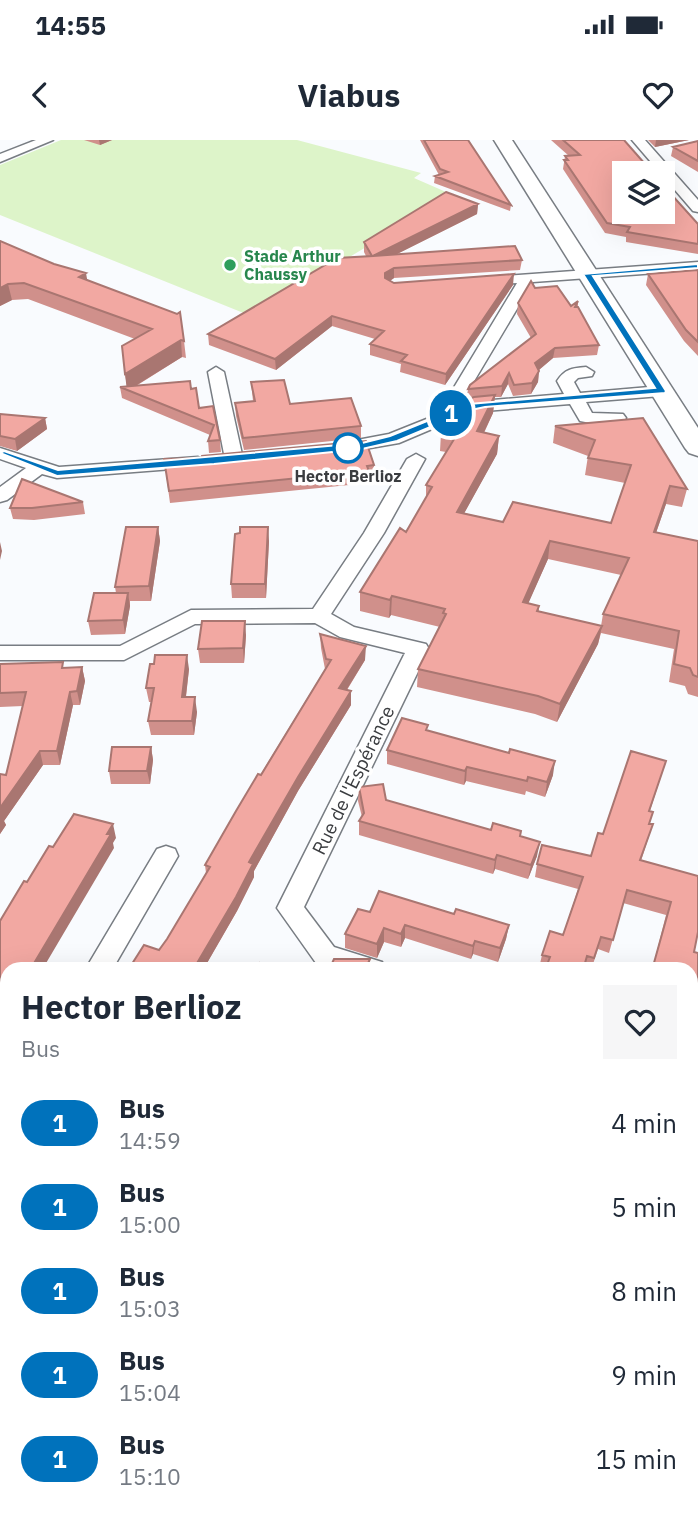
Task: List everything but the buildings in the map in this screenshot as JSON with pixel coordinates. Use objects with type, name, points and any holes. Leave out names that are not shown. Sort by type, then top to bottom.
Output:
[{"type":"main road","points":[[503,140],[698,448]]},
{"type":"street","points":[[0,158],[47,140]]},
{"type":"street","points":[[638,140],[657,153],[698,208]]},
{"type":"street","points":[[461,282],[698,266]]},
{"type":"street","points":[[458,394],[528,278]]},
{"type":"street","points":[[0,453],[57,473],[243,458],[216,372]]},
{"type":"street","points":[[586,372],[573,373],[565,381],[586,416],[602,420],[617,418]]},
{"type":"street","points":[[321,450],[362,446],[393,439],[446,415],[485,405],[662,391]]},
{"type":"street","points":[[0,653],[124,653],[191,617],[318,617],[374,533],[416,459]]},
{"type":"street","points":[[0,496],[39,467]]},
{"type":"street","name":"Rue de l'Espérance","points":[[318,617],[347,632],[418,649],[290,908],[325,955],[347,962]]},
{"type":"street","points":[[103,962],[166,856]]},
{"type":"green space","name":"Stade Arthur Chaussy","points":[[61,140],[297,140],[421,173],[414,178],[453,195],[251,316],[0,215],[0,165]]},
{"type":"bus line","name":"1","points":[[0,453],[57,473],[214,461],[362,446],[418,430],[446,415],[469,407],[662,391],[587,274],[698,266]]},
{"type":"place","name":"Stade Arthur Chaussy","points":[[230,265]]},
{"type":"place","name":"Hector Berlioz","points":[[348,448]]}]
